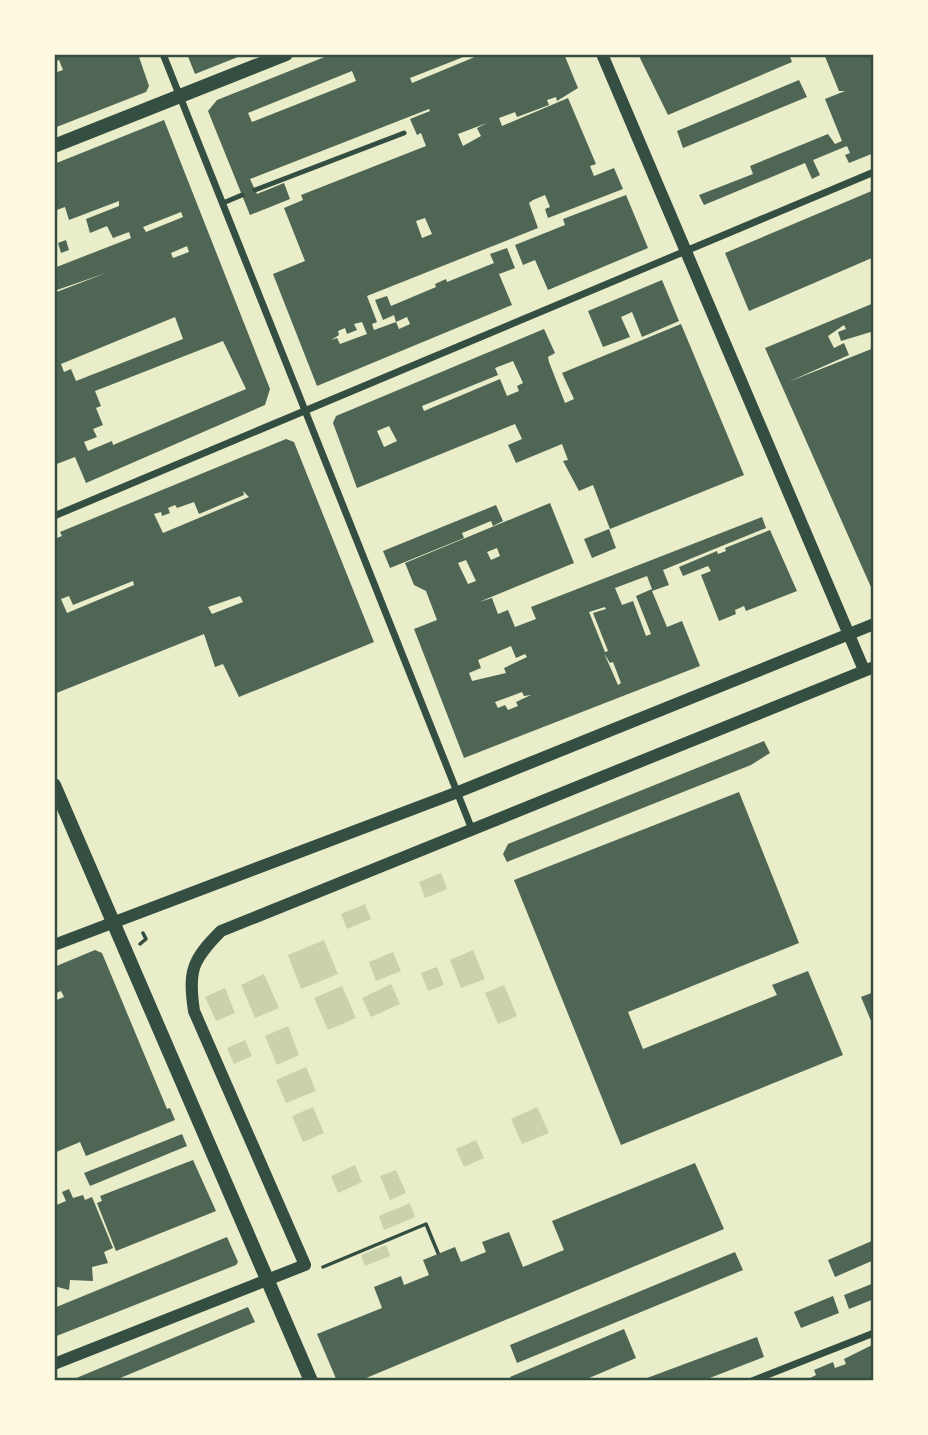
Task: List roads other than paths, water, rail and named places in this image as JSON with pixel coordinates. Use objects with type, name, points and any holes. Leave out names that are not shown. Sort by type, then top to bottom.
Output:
[{"type":"main road","points":[[54,146],[286,54]]},
{"type":"main road","points":[[54,785],[312,1381]]},
{"type":"street","points":[[163,54],[471,827]]},
{"type":"street","points":[[54,1364],[305,1265],[194,1011],[190,981],[192,967],[200,951],[221,931],[471,827],[869,668],[849,634],[603,54]]},
{"type":"street","points":[[54,516],[874,172]]},
{"type":"street","points":[[54,945],[458,792],[874,624]]},
{"type":"street","points":[[752,1381],[874,1333]]},
{"type":"lane","points":[[255,190],[404,133]]},
{"type":"lane","points":[[223,203],[242,195]]}]
